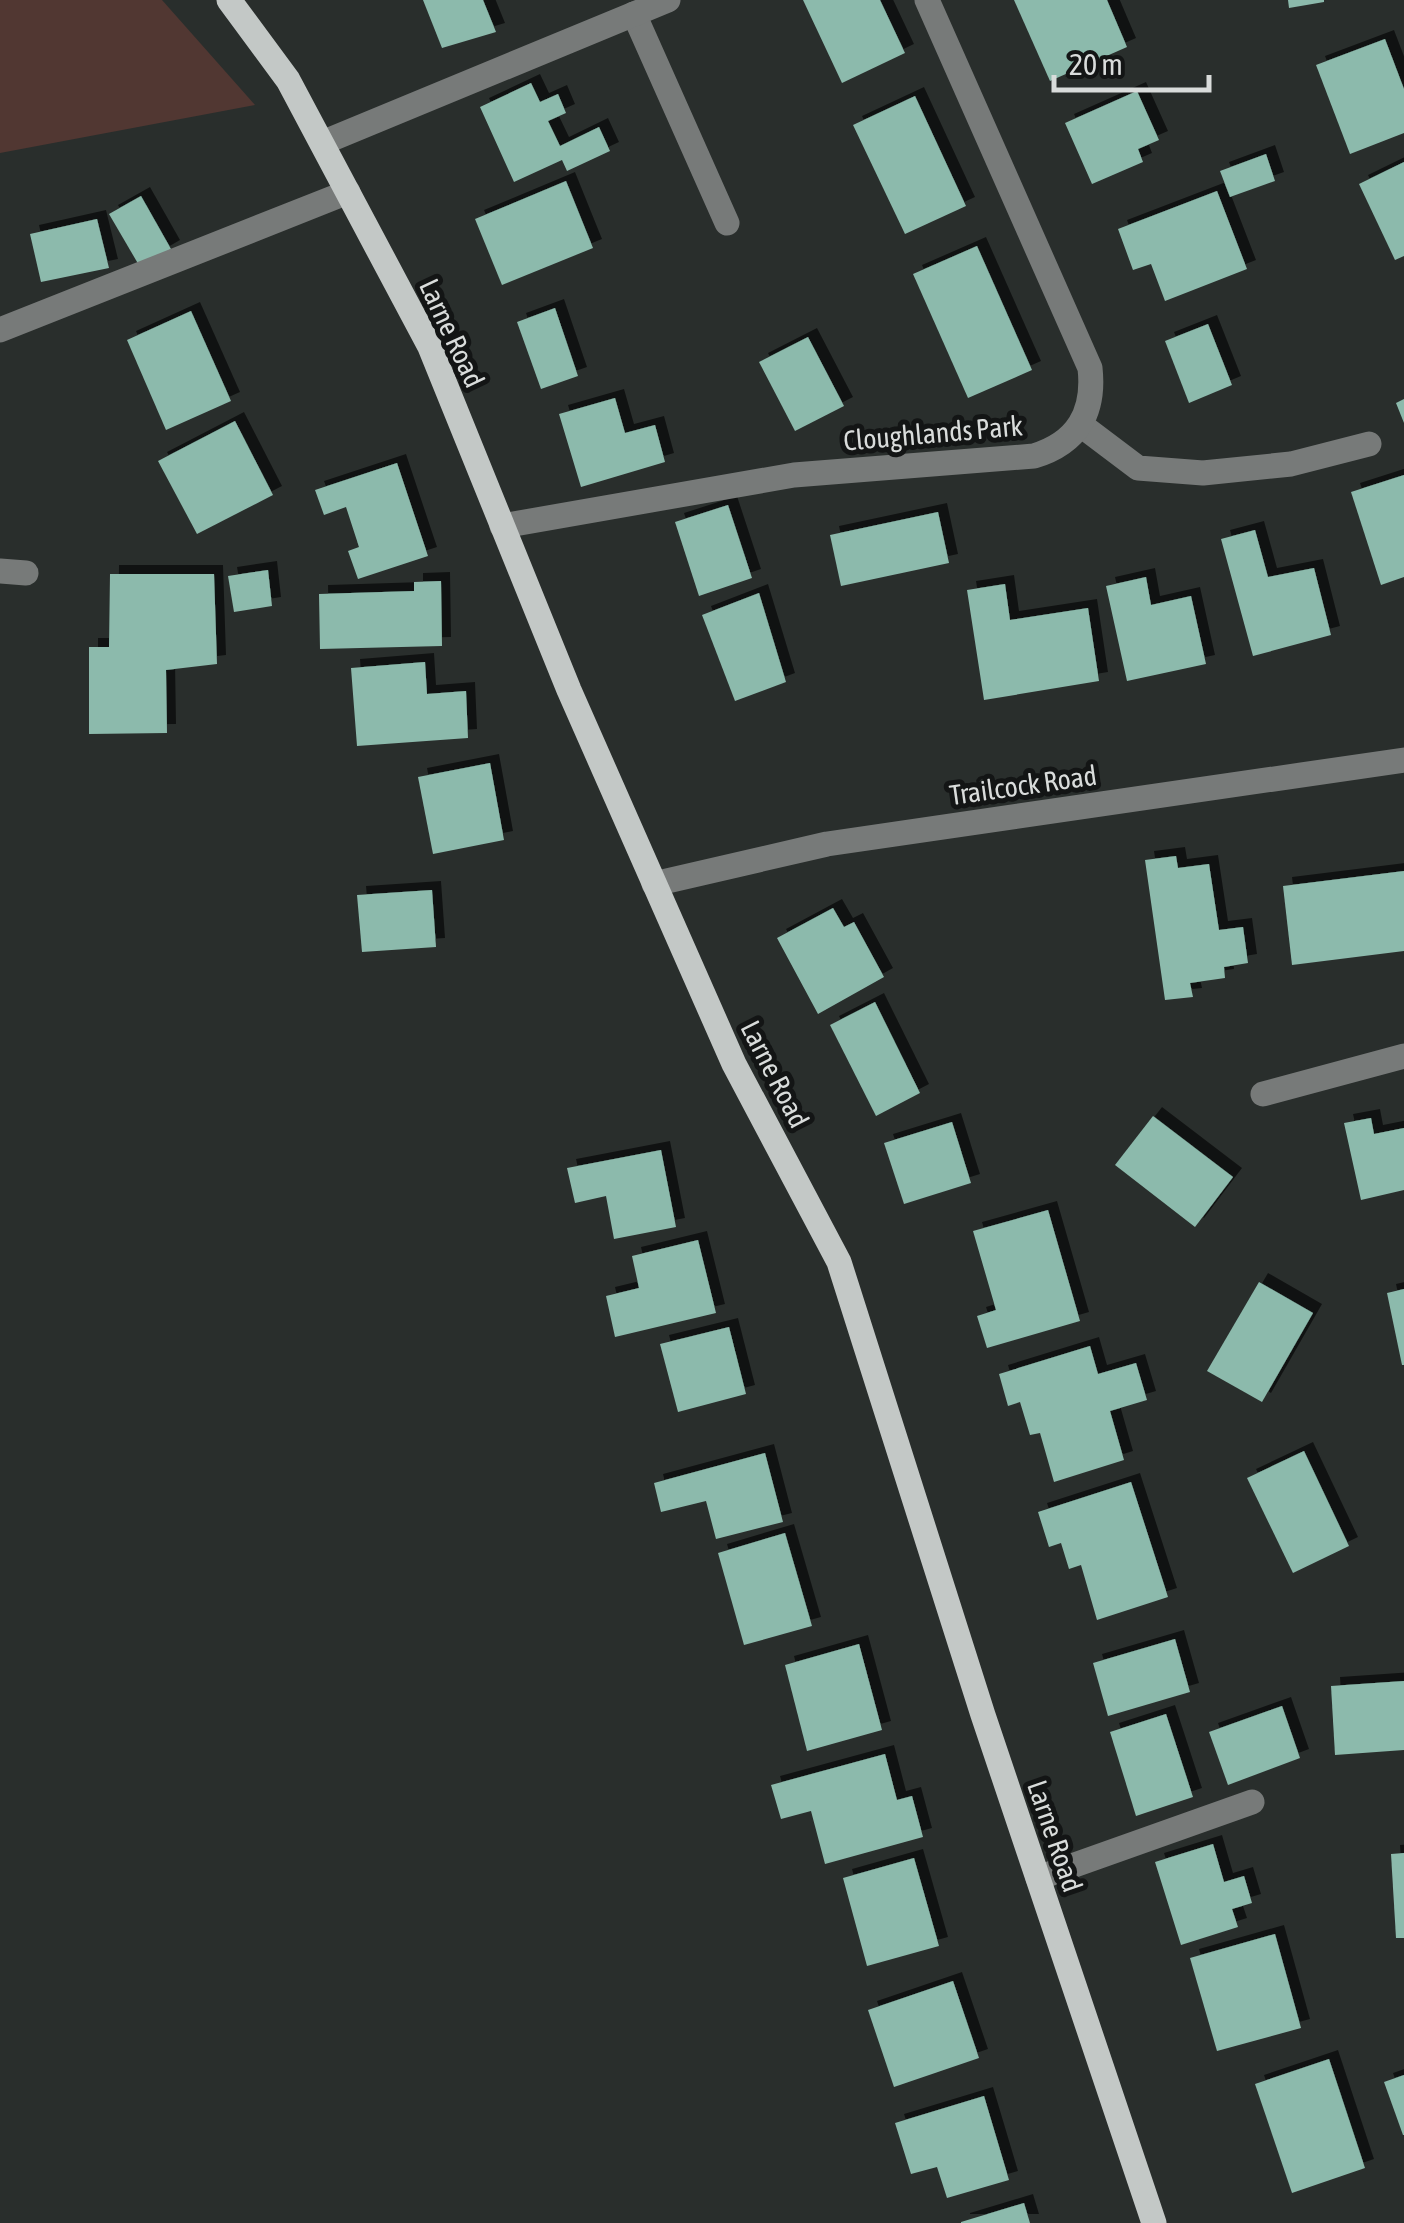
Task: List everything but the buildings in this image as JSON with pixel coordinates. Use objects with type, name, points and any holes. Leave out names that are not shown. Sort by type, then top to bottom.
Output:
[{"type":"main road","name":"Larne Road","points":[[229,0],[288,80],[430,347],[502,526],[734,1064],[839,1262],[1154,2223]]},
{"type":"street","points":[[322,143],[668,0]]},
{"type":"street","points":[[927,0],[1090,368],[1090,406],[1081,426],[1138,468],[1203,472],[1291,464],[1369,444]]},
{"type":"street","points":[[634,14],[726,223]]},
{"type":"street","points":[[0,330],[348,192]]},
{"type":"street","name":"Cloughlands Park","points":[[502,526],[794,475],[1034,456],[1059,449],[1081,426]]},
{"type":"street","points":[[0,572],[26,573]]},
{"type":"street","name":"Trailcock Road","points":[[654,884],[828,844],[1404,760]]},
{"type":"street","points":[[1263,1094],[1404,1056]]},
{"type":"street","points":[[1038,1878],[1252,1802]]},
{"type":"shaded area","points":[[0,0],[162,0],[255,105],[0,153]]}]
